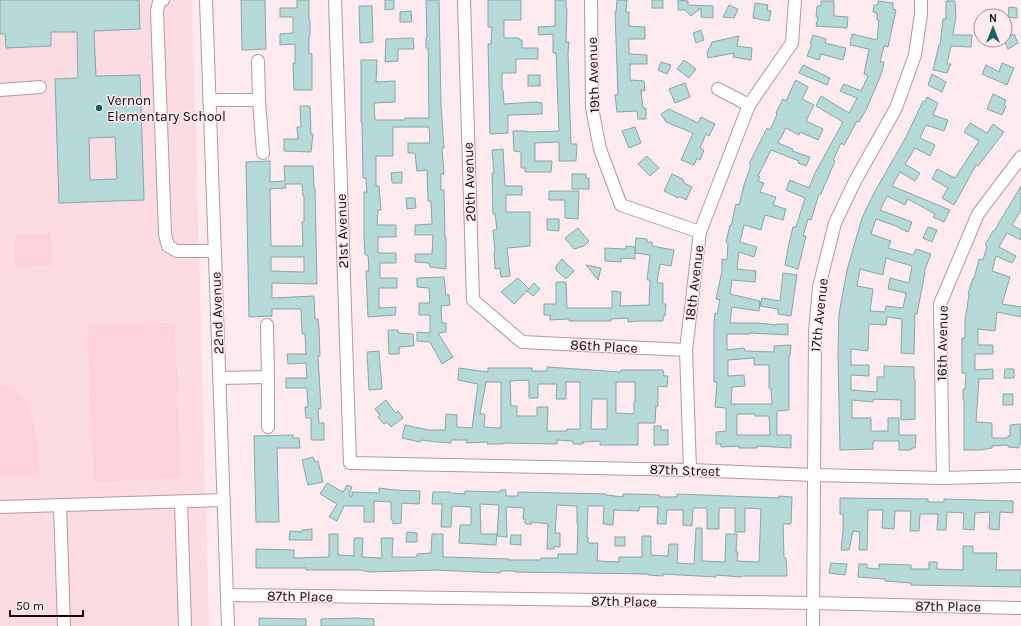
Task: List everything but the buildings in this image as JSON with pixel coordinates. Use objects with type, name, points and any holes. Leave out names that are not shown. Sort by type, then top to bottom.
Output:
[{"type":"street","points":[[163,0],[159,2],[157,11],[165,234],[168,246],[177,251],[215,251]]},
{"type":"street","name":"22nd Avenue","points":[[206,0],[228,626]]},
{"type":"street","name":"21st Avenue","points":[[335,0],[350,463]]},
{"type":"street","name":"20th Avenue","points":[[464,0],[473,300],[522,342]]},
{"type":"street","name":"19th Avenue","points":[[591,0],[592,108],[600,149],[620,205],[700,232]]},
{"type":"street","name":"18th Avenue","points":[[690,470],[686,350],[700,232],[748,105],[792,42],[795,0]]},
{"type":"street","name":"17th Avenue","points":[[813,626],[815,332],[819,287],[836,223],[855,181],[896,108],[915,55],[921,14],[921,0]]},
{"type":"street","points":[[258,61],[263,153]]},
{"type":"street","points":[[0,90],[40,87]]},
{"type":"street","points":[[718,89],[748,105]]},
{"type":"street","points":[[210,100],[260,100]]},
{"type":"street","name":"16th Avenue","points":[[943,478],[940,304],[978,214],[1021,157]]},
{"type":"street","points":[[267,326],[268,427]]},
{"type":"street","name":"86th Place","points":[[522,342],[686,350]]},
{"type":"street","points":[[220,378],[268,377]]},
{"type":"street","name":"87th Street","points":[[350,463],[690,470],[943,478],[1021,476]]},
{"type":"street","points":[[0,507],[224,500]]},
{"type":"street","points":[[181,502],[185,626]]},
{"type":"street","points":[[60,505],[64,626]]},
{"type":"street","name":"87th Place","points":[[228,595],[813,603],[1021,608]]},
{"type":"shaded area","points":[[0,0],[192,0],[209,626],[0,626]]},
{"type":"shaded area","points":[[51,233],[52,266],[15,267],[15,234]]},
{"type":"shaded area","points":[[175,323],[181,478],[94,482],[87,325]]},
{"type":"shaded area","points":[[0,385],[17,391],[29,409],[36,430],[40,475],[0,476]]},
{"type":"place","name":"Vernon Elementary School","points":[[99,108]]}]
